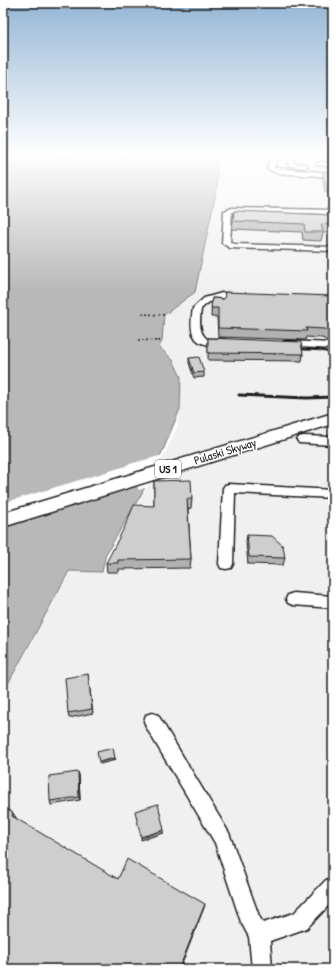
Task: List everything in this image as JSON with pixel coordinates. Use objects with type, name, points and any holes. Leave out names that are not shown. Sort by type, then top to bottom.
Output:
[{"type":"highway","name":"Pulaski Skyway","points":[[3,510],[333,409]]},
{"type":"highway","name":"Pulaski Skyway","points":[[3,520],[333,418]]},
{"type":"street","points":[[333,212],[228,211],[226,243],[233,246],[333,249]]},
{"type":"street","points":[[235,342],[205,342],[200,338],[195,325],[197,308],[213,296],[252,297]]},
{"type":"street","points":[[280,344],[333,346]]},
{"type":"street","points":[[303,440],[333,441]]},
{"type":"street","points":[[226,564],[229,488],[333,494]]},
{"type":"street","points":[[293,599],[333,602]]},
{"type":"street","points":[[152,721],[223,839],[251,922],[259,934],[262,969]]},
{"type":"street","points":[[259,934],[300,921],[333,887]]},
{"type":"path","points":[[142,314],[164,315]]},
{"type":"path","points":[[138,340],[162,341]]},
{"type":"shaded area","points":[[3,201],[214,201],[195,292],[164,315],[162,341],[159,347],[173,360],[181,377],[180,409],[164,448],[141,495],[106,554],[102,572],[69,571],[3,693]]},
{"type":"shaded area","points":[[214,201],[333,201],[333,969],[3,969],[3,693],[69,571],[102,572],[164,455],[177,427],[181,400],[181,377],[174,360],[159,347],[162,341],[165,315],[194,293]]},
{"type":"pier","points":[[163,455],[151,480],[147,481],[149,484],[147,487],[139,490],[136,484],[3,526],[3,503]]},
{"type":"building","points":[[234,211],[333,215],[333,225],[321,224],[323,232],[305,232],[304,224],[233,221]]},
{"type":"building","points":[[225,292],[332,296],[333,333],[324,329],[306,328],[307,331],[218,328],[218,308],[211,308],[212,298],[224,299]]},
{"type":"building","points":[[208,338],[301,342],[303,354],[208,353]]},
{"type":"building","points":[[199,357],[204,372],[194,373],[189,358]]},
{"type":"building","points":[[191,480],[192,499],[187,499],[191,559],[118,560],[118,563],[106,563],[134,505],[154,506],[154,481]]},
{"type":"building","points":[[247,535],[272,536],[283,546],[285,558],[249,557]]},
{"type":"building","points":[[88,674],[92,709],[68,713],[65,678]]},
{"type":"building","points":[[113,748],[115,758],[99,762],[97,752]]},
{"type":"building","points":[[78,772],[79,797],[50,801],[49,776]]},
{"type":"building","points":[[158,804],[164,830],[141,837],[135,811]]},
{"type":"building","points":[[3,807],[13,813],[12,816],[118,879],[127,859],[205,904],[179,969],[3,969]]},
{"type":"railway","points":[[291,349],[318,350],[333,353]]},
{"type":"railway","points":[[239,395],[307,398],[333,397]]}]
